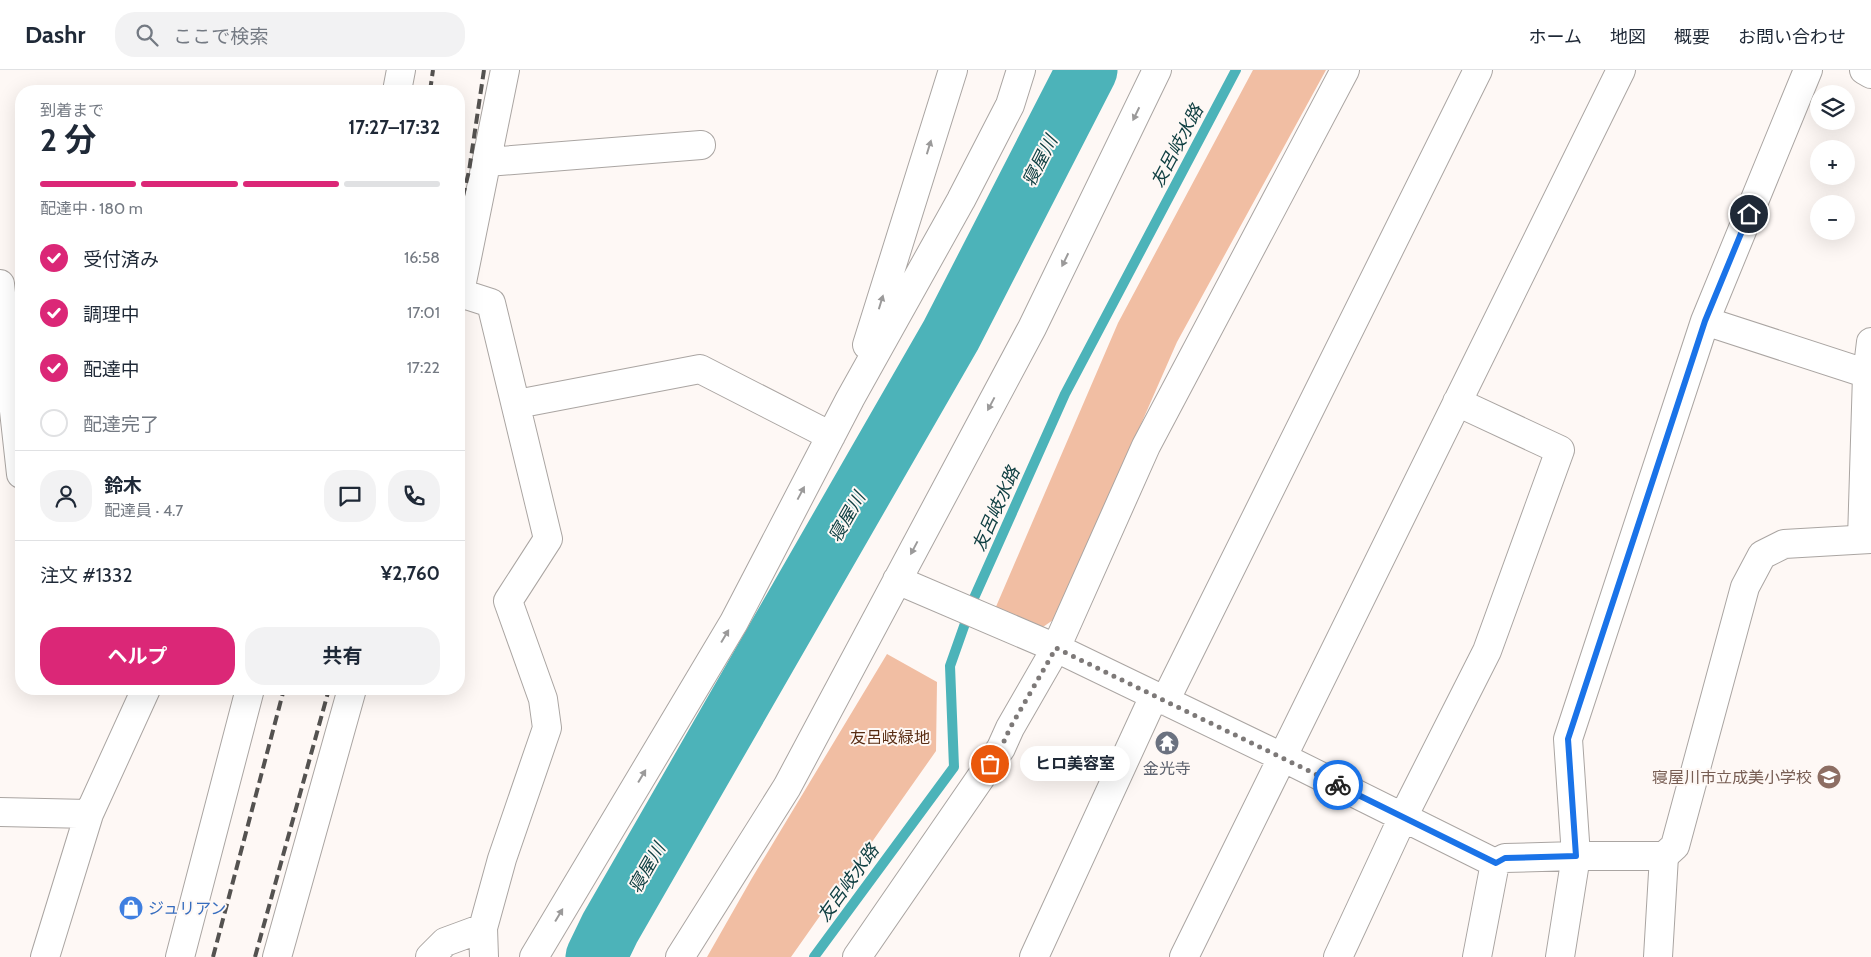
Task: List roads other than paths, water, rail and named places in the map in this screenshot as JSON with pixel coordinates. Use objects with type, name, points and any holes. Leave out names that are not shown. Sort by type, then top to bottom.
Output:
[{"type":"street","points":[[398,85],[401,70]]},
{"type":"street","points":[[465,266],[505,70]]},
{"type":"street","points":[[534,957],[734,622],[850,399],[966,191],[1010,105],[1021,70]]},
{"type":"street","points":[[680,957],[787,787],[1032,328],[1158,70]]},
{"type":"street","points":[[857,957],[1001,748],[1010,728],[1056,648],[1146,446],[1345,70]]},
{"type":"street","points":[[1034,957],[1159,699],[1478,70]]},
{"type":"street","points":[[1184,957],[1621,70]]},
{"type":"street","points":[[1560,957],[1576,856],[1568,739],[1705,321],[1808,70]]},
{"type":"street","points":[[1864,70],[1871,74]]},
{"type":"street","points":[[850,399],[952,71]]},
{"type":"street","points":[[487,162],[701,145]]},
{"type":"street","points":[[0,284],[15,420]]},
{"type":"street","points":[[465,296],[491,303],[517,404],[548,539],[508,601],[543,699],[547,728],[502,859],[483,928],[484,957]]},
{"type":"street","points":[[1705,321],[1869,375]]},
{"type":"street","points":[[1477,957],[1496,863],[1505,858],[1664,856],[1675,846],[1745,587],[1762,555],[1784,544],[1867,539],[1871,342]]},
{"type":"street","points":[[517,404],[700,369],[831,436]]},
{"type":"street","points":[[1338,957],[1402,817],[1487,651],[1560,450],[1457,402]]},
{"type":"street","points":[[0,473],[15,474]]},
{"type":"street","points":[[897,580],[1056,648],[1496,863]]},
{"type":"street","points":[[45,957],[89,814],[143,695]]},
{"type":"street","points":[[180,957],[248,695]]},
{"type":"street","points":[[277,957],[350,695]]},
{"type":"street","points":[[0,812],[89,814]]},
{"type":"street","points":[[1658,957],[1664,856]]},
{"type":"street","points":[[430,957],[445,942],[483,928]]},
{"type":"waterway","name":"寝屋川","points":[[596,957],[610,928],[951,335],[1087,70]]},
{"type":"waterway","name":"友呂岐水路","points":[[814,957],[954,767],[950,666],[974,598],[1065,394],[1236,70]]},
{"type":"railway","points":[[431,85],[433,70]]},
{"type":"railway","points":[[465,187],[484,70]]},
{"type":"railway","points":[[213,957],[282,695]]},
{"type":"railway","points":[[255,957],[327,695]]},
{"type":"place","name":"金光寺","points":[[1167,743]]},
{"type":"place","name":"ヒロ美容室","points":[[990,764]]},
{"type":"place","name":"寝屋川市立成美小学校","points":[[1829,777]]},
{"type":"place","name":"ジュリアン","points":[[131,908]]},
{"type":"park label","name":"友呂岐緑地","points":[[890,737]]}]
